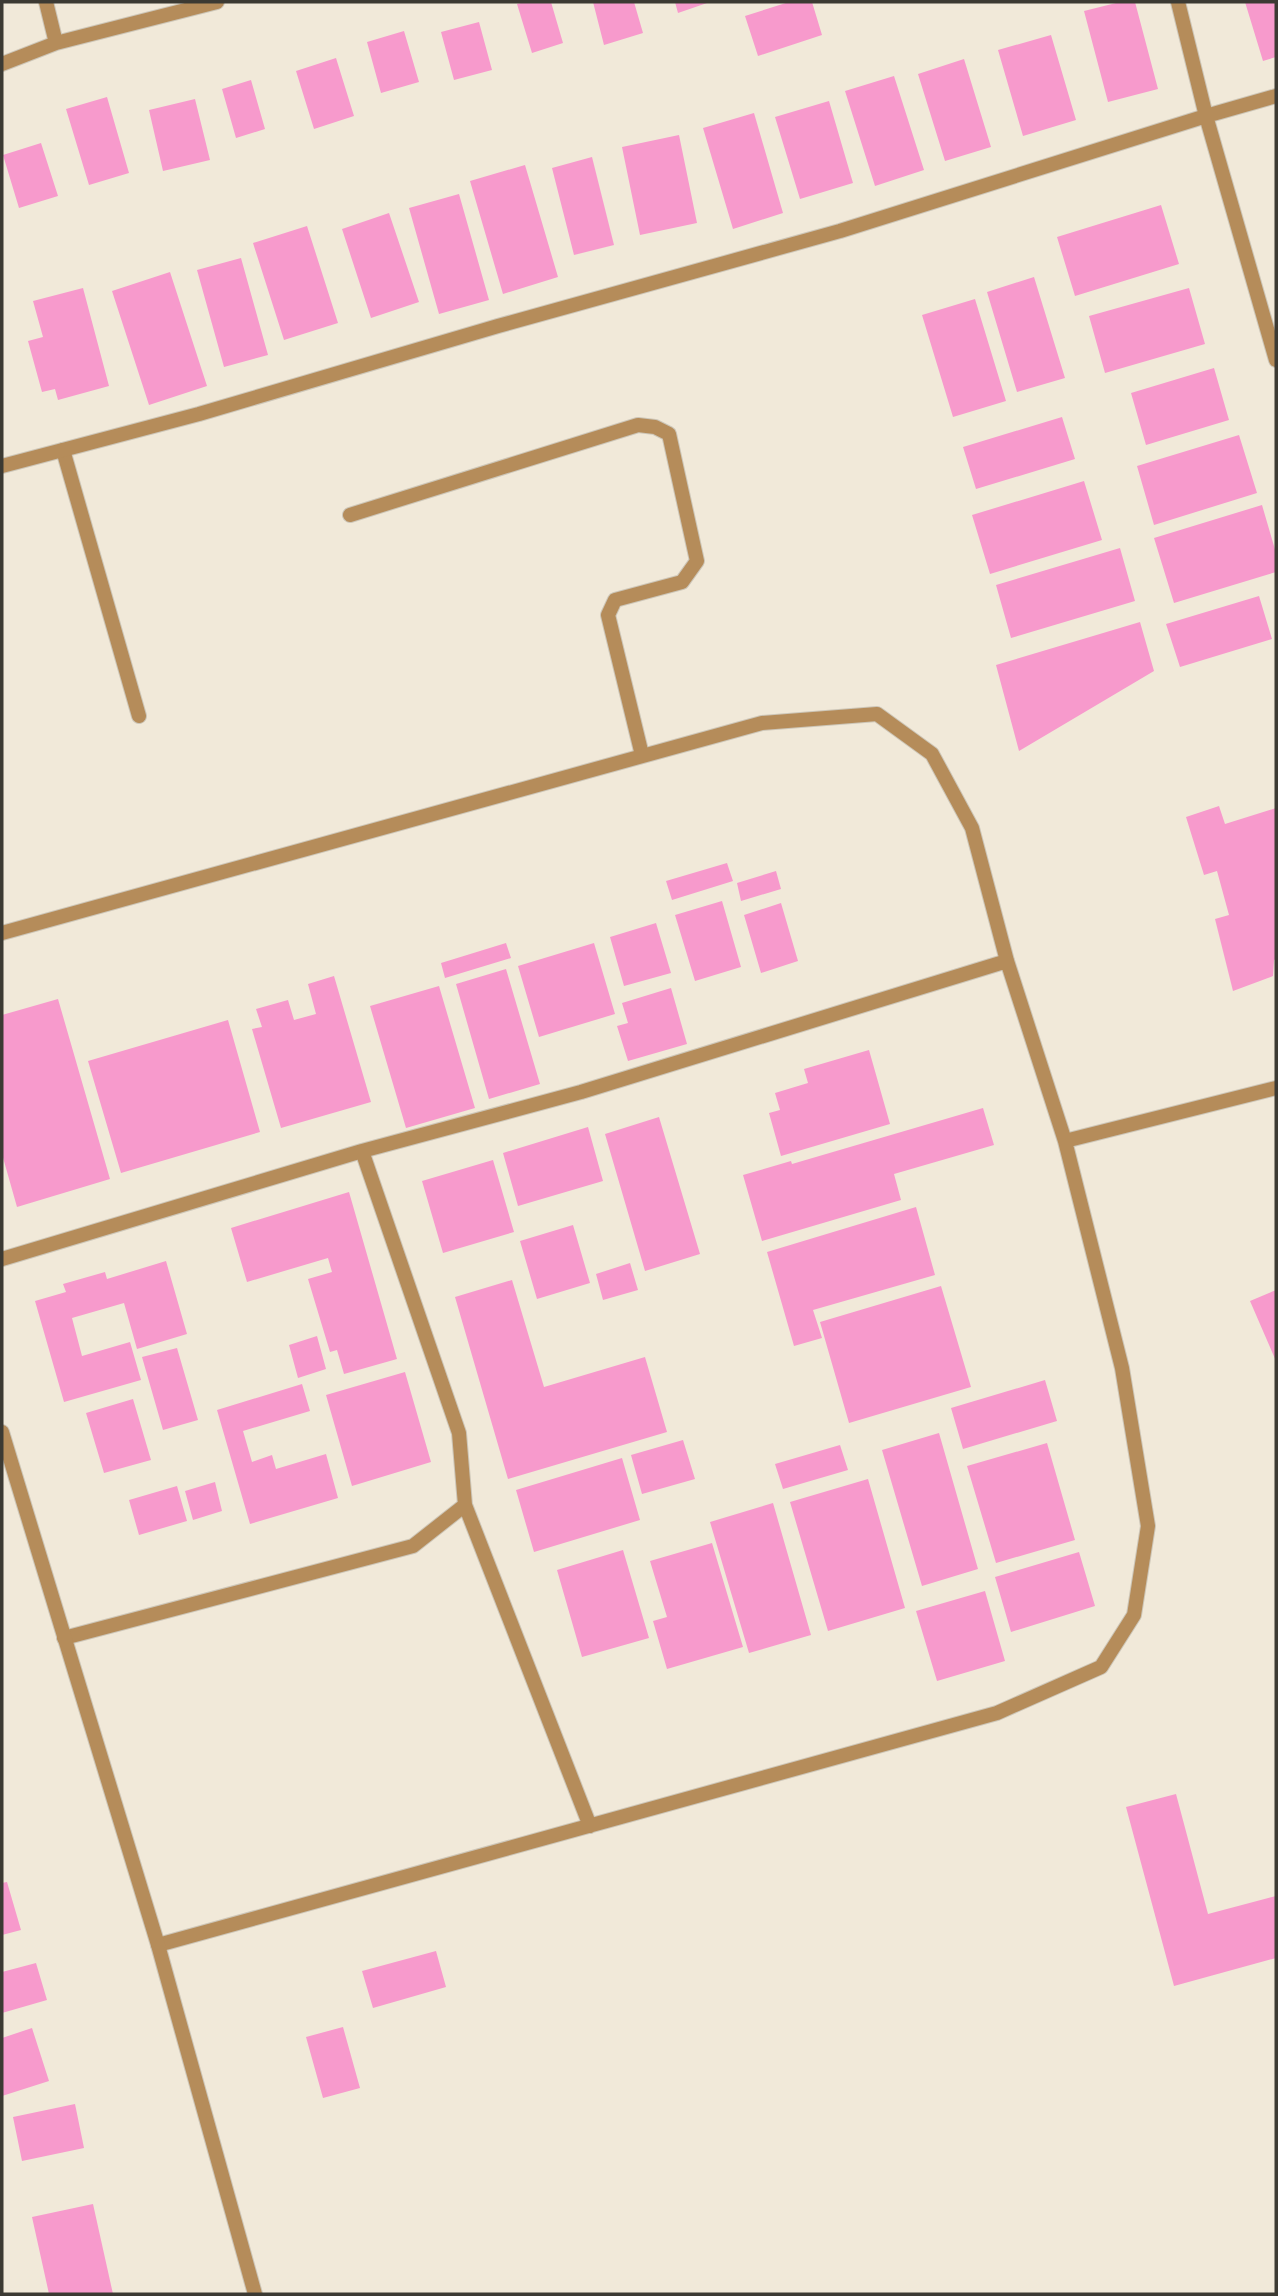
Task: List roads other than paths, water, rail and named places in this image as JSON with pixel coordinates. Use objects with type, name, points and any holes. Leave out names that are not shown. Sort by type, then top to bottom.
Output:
[{"type":"street","points":[[46,2],[56,43]]},
{"type":"street","points":[[2,64],[56,43],[217,2]]},
{"type":"street","points":[[1178,2],[1206,116],[1276,360]]},
{"type":"street","points":[[2,466],[199,414],[498,326],[840,231],[1276,96]]},
{"type":"street","points":[[350,515],[638,425],[655,427],[669,434],[697,561],[682,582],[615,600],[608,615],[642,755]]},
{"type":"street","points":[[63,450],[139,716]]},
{"type":"street","points":[[2,933],[762,723],[877,714],[932,754],[972,828],[1007,961],[1065,1141],[1122,1368],[1148,1526],[1134,1615],[1101,1667],[997,1713],[158,1945]]},
{"type":"street","points":[[2,1259],[362,1151],[581,1092],[1007,961]]},
{"type":"street","points":[[1065,1141],[1276,1087]]},
{"type":"street","points":[[362,1151],[459,1433],[465,1505],[590,1826]]},
{"type":"street","points":[[3,1442],[158,1945],[255,2294]]},
{"type":"street","points":[[64,1638],[413,1546],[465,1505]]}]
